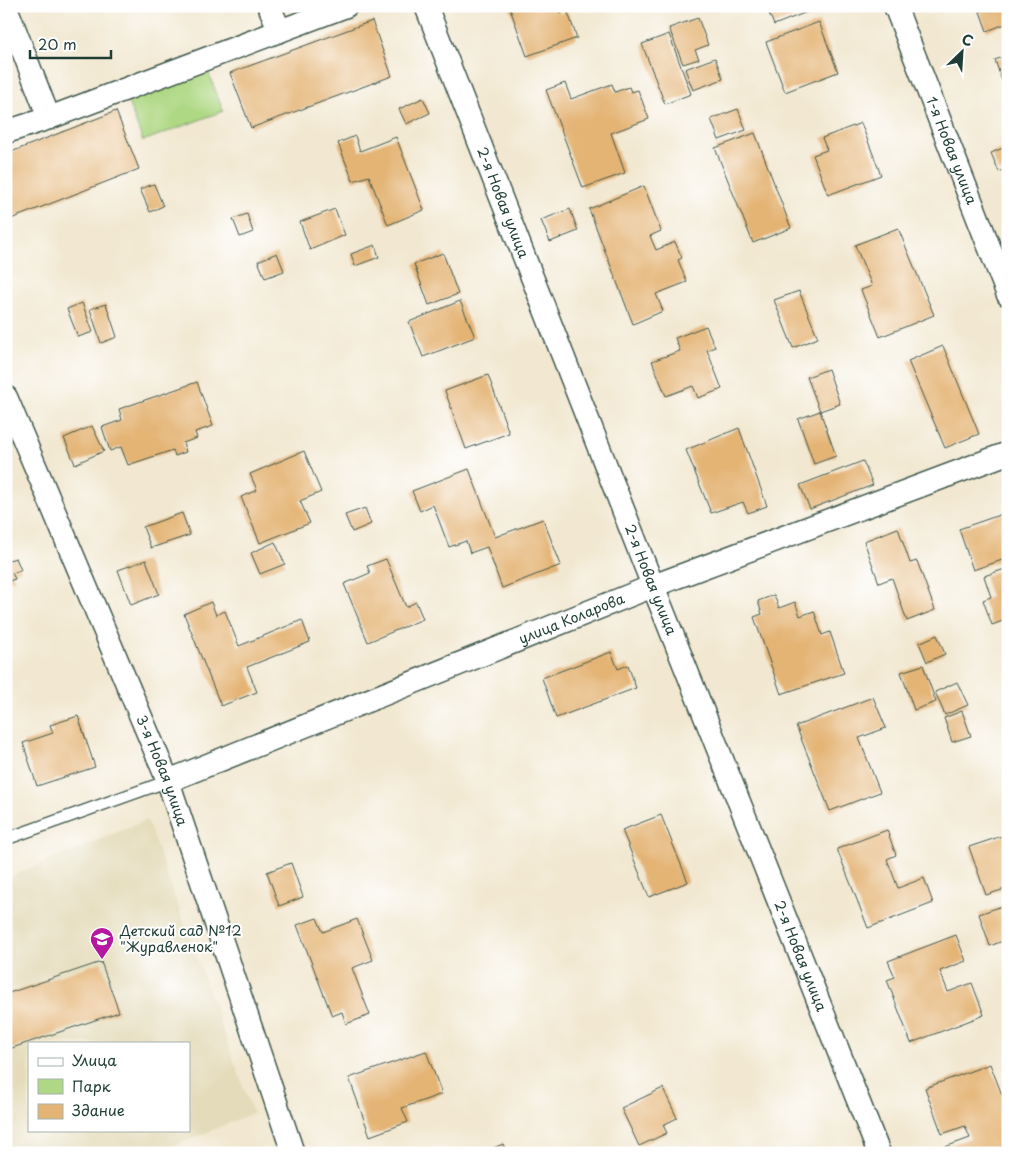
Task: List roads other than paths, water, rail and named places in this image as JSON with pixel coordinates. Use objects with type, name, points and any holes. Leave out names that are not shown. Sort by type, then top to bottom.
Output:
[{"type":"street","points":[[269,6],[280,31]]},
{"type":"street","points":[[6,132],[49,118],[346,6]]},
{"type":"street","name":"2-я Новая улица","points":[[426,6],[653,586],[879,1153]]},
{"type":"street","name":"1-я Новая улица","points":[[895,6],[1008,295]]},
{"type":"street","points":[[6,7],[49,118]]},
{"type":"street","name":"3-я Новая улица","points":[[6,397],[168,781],[293,1153]]},
{"type":"street","name":"улица Коларова","points":[[168,781],[653,586],[1008,453]]},
{"type":"lane","points":[[6,839],[168,781]]},
{"type":"place","name":"Детский сад №12 \"Журавленок\"","points":[[102,960]]}]
